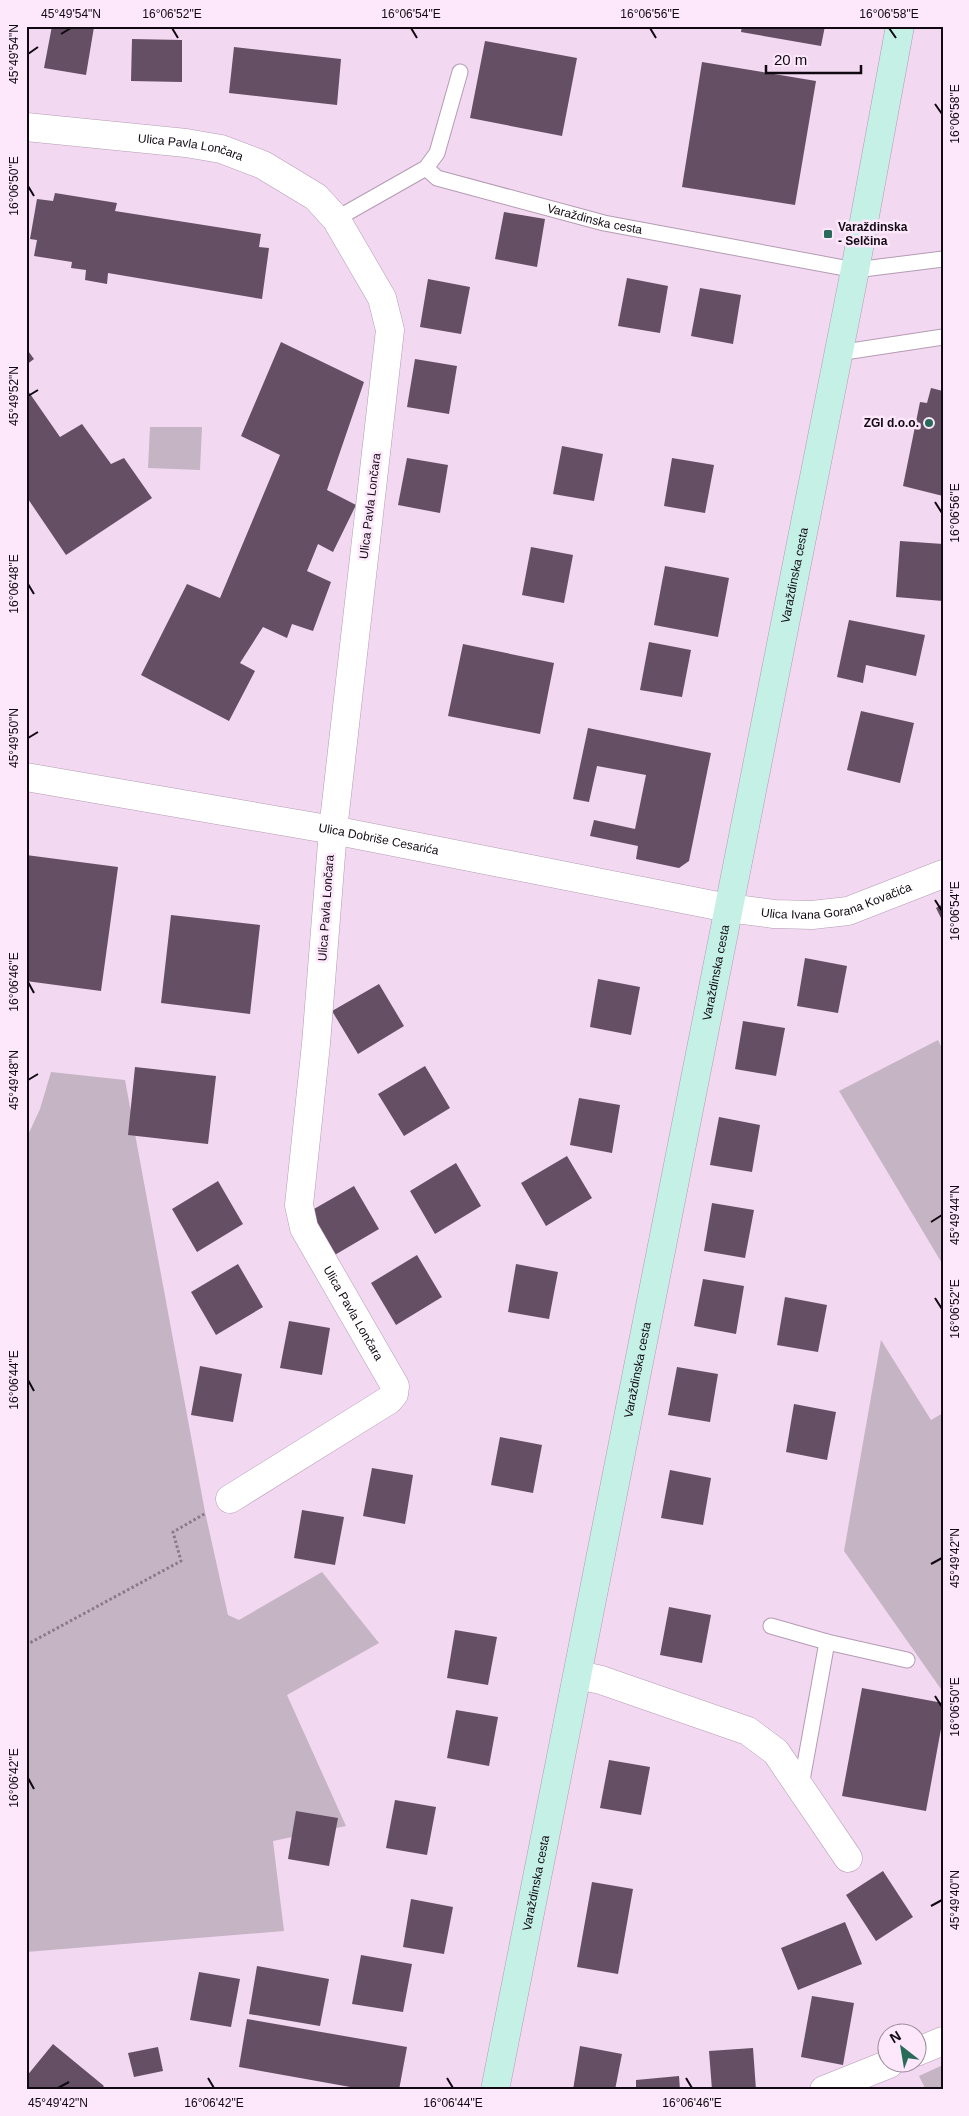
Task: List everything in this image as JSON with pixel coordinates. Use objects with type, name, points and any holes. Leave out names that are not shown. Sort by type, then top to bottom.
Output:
[{"type":"main road","name":"Varaždinska cesta","points":[[495,2090],[579,1675],[728,908],[855,270],[900,26]]},
{"type":"street","name":"Ulica Pavla Lončara","points":[[26,127],[186,144],[237,154],[263,165],[316,197],[336,219],[382,298],[390,330],[333,830],[316,1044],[299,1205],[304,1228],[395,1386],[394,1394],[389,1400],[230,1499]]},
{"type":"street","name":"Ulica Dobriše Cesarića","points":[[26,778],[333,830],[728,908]]},
{"type":"street","name":"Ulica Ivana Gorana Kovačića","points":[[728,908],[774,914],[812,915],[848,911],[943,874]]},
{"type":"street","points":[[579,1675],[600,1680],[748,1730],[776,1752],[848,1858]]},
{"type":"street","points":[[926,2048],[943,2041]]},
{"type":"street","points":[[839,2087],[876,2070]]},
{"type":"lane","points":[[336,219],[426,168],[437,152],[460,72]]},
{"type":"lane","name":"Varaždinska cesta","points":[[426,168],[437,178],[604,223],[855,270]]},
{"type":"lane","points":[[855,270],[943,259]]},
{"type":"lane","points":[[838,353],[943,337]]},
{"type":"lane","points":[[771,1626],[827,1642],[907,1660]]},
{"type":"lane","points":[[800,1786],[827,1642]]},
{"type":"path","points":[[26,1083],[26,1093]]},
{"type":"path","points":[[26,1645],[181,1561],[173,1532],[230,1499]]},
{"type":"shaded area","points":[[150,427],[202,427],[200,470],[148,468]]},
{"type":"shaded area","points":[[938,1040],[943,1050],[943,1265],[839,1091]]},
{"type":"shaded area","points":[[51,1072],[125,1080],[205,1512],[228,1615],[239,1620],[322,1572],[379,1643],[287,1695],[346,1826],[273,1841],[284,1931],[26,1952],[26,1145],[28,1135],[40,1109]]},
{"type":"shaded area","points":[[881,1340],[931,1420],[943,1413],[943,1692],[844,1551]]},
{"type":"shaded area","points":[[943,2065],[943,2090],[926,2090],[919,2076]]},
{"type":"building","points":[[52,26],[94,27],[86,75],[44,68]]},
{"type":"building","points":[[742,26],[825,26],[821,46],[741,32]]},
{"type":"building","points":[[132,39],[182,40],[182,82],[131,81]]},
{"type":"building","points":[[485,41],[577,58],[562,136],[470,118]]},
{"type":"building","points":[[234,47],[341,59],[337,105],[229,93]]},
{"type":"building","points":[[702,62],[816,81],[795,205],[682,187]]},
{"type":"building","points":[[55,193],[117,203],[115,211],[261,234],[259,247],[269,248],[262,299],[108,273],[107,284],[85,280],[86,270],[71,268],[72,262],[34,256],[37,240],[30,239],[37,199],[53,201]]},
{"type":"building","points":[[504,212],[545,219],[537,267],[495,259]]},
{"type":"building","points":[[627,278],[668,286],[660,333],[618,326]]},
{"type":"building","points":[[428,279],[470,287],[461,334],[420,327]]},
{"type":"building","points":[[700,288],[741,295],[733,344],[691,336]]},
{"type":"building","points":[[281,342],[364,382],[327,490],[356,505],[333,552],[318,544],[307,571],[331,582],[313,631],[292,624],[287,638],[263,627],[240,663],[255,671],[229,721],[141,675],[187,584],[220,598],[280,455],[241,436]]},
{"type":"building","points":[[26,348],[34,359],[26,365]]},
{"type":"building","points":[[415,359],[457,366],[449,414],[407,407]]},
{"type":"building","points":[[26,388],[60,437],[82,424],[111,464],[124,458],[152,498],[66,555],[26,496]]},
{"type":"building","points":[[931,388],[943,391],[943,496],[903,486],[920,402],[927,403]]},
{"type":"building","points":[[562,446],[603,454],[594,501],[553,494]]},
{"type":"building","points":[[407,458],[448,465],[440,513],[398,505]]},
{"type":"building","points":[[672,458],[714,465],[705,513],[664,506]]},
{"type":"building","points":[[900,541],[943,544],[943,601],[896,597]]},
{"type":"building","points":[[531,547],[573,555],[564,603],[522,595]]},
{"type":"building","points":[[665,566],[729,578],[718,637],[654,625]]},
{"type":"building","points":[[849,620],[925,635],[916,676],[866,665],[863,683],[837,677]]},
{"type":"building","points":[[649,642],[691,650],[682,697],[640,690]]},
{"type":"building","points":[[463,644],[554,663],[540,734],[448,716]]},
{"type":"building","points":[[861,711],[914,723],[900,783],[847,770]]},
{"type":"building","points":[[588,728],[711,753],[689,861],[679,868],[636,859],[638,846],[590,836],[594,820],[635,829],[646,775],[597,766],[589,802],[573,799]]},
{"type":"building","points":[[26,855],[118,867],[101,991],[26,981]]},
{"type":"building","points":[[943,904],[943,922],[936,908]]},
{"type":"building","points":[[171,915],[260,925],[250,1014],[161,1003]]},
{"type":"building","points":[[805,958],[847,966],[838,1013],[797,1006]]},
{"type":"building","points":[[598,979],[640,987],[631,1035],[590,1027]]},
{"type":"building","points":[[379,984],[404,1026],[358,1054],[332,1011]]},
{"type":"building","points":[[743,1021],[785,1028],[776,1076],[735,1069]]},
{"type":"building","points":[[425,1066],[450,1108],[404,1136],[378,1094]]},
{"type":"building","points":[[135,1067],[216,1076],[208,1144],[128,1135]]},
{"type":"building","points":[[579,1098],[620,1105],[612,1153],[570,1145]]},
{"type":"building","points":[[719,1117],[760,1125],[752,1172],[710,1165]]},
{"type":"building","points":[[567,1156],[592,1198],[546,1226],[521,1183]]},
{"type":"building","points":[[456,1163],[481,1206],[435,1234],[410,1191]]},
{"type":"building","points":[[218,1181],[243,1224],[197,1252],[172,1209]]},
{"type":"building","points":[[354,1186],[379,1229],[333,1256],[307,1213]]},
{"type":"building","points":[[712,1203],[754,1210],[745,1258],[704,1251]]},
{"type":"building","points":[[417,1255],[442,1297],[396,1325],[371,1283]]},
{"type":"building","points":[[238,1264],[263,1307],[216,1335],[191,1292]]},
{"type":"building","points":[[516,1264],[558,1272],[549,1319],[508,1312]]},
{"type":"building","points":[[703,1279],[744,1286],[736,1334],[694,1326]]},
{"type":"building","points":[[785,1297],[827,1305],[818,1352],[777,1345]]},
{"type":"building","points":[[289,1321],[330,1328],[322,1375],[280,1368]]},
{"type":"building","points":[[200,1366],[242,1374],[233,1422],[191,1415]]},
{"type":"building","points":[[677,1367],[718,1374],[710,1422],[668,1415]]},
{"type":"building","points":[[794,1404],[836,1412],[827,1460],[786,1452]]},
{"type":"building","points":[[500,1437],[542,1445],[533,1493],[491,1485]]},
{"type":"building","points":[[372,1468],[413,1475],[405,1524],[363,1516]]},
{"type":"building","points":[[670,1470],[711,1478],[703,1525],[661,1518]]},
{"type":"building","points":[[302,1510],[344,1517],[335,1565],[294,1558]]},
{"type":"building","points":[[669,1607],[711,1615],[702,1663],[660,1655]]},
{"type":"building","points":[[455,1630],[497,1637],[488,1685],[447,1678]]},
{"type":"building","points":[[862,1688],[943,1703],[943,1718],[926,1811],[842,1796]]},
{"type":"building","points":[[456,1710],[498,1717],[489,1766],[447,1758]]},
{"type":"building","points":[[609,1760],[650,1767],[641,1815],[600,1808]]},
{"type":"building","points":[[395,1800],[436,1807],[427,1855],[386,1848]]},
{"type":"building","points":[[296,1811],[338,1818],[329,1866],[288,1859]]},
{"type":"building","points":[[883,1871],[913,1917],[876,1941],[846,1895]]},
{"type":"building","points":[[592,1882],[633,1889],[618,1974],[577,1967]]},
{"type":"building","points":[[411,1899],[453,1907],[444,1954],[403,1947]]},
{"type":"building","points":[[845,1922],[862,1964],[798,1990],[781,1948]]},
{"type":"building","points":[[361,1955],[412,1964],[403,2012],[352,2004]]},
{"type":"building","points":[[257,1966],[329,1979],[320,2026],[249,2014]]},
{"type":"building","points":[[199,1972],[240,1979],[231,2027],[190,2020]]},
{"type":"building","points":[[812,1996],[854,2003],[843,2065],[801,2057]]},
{"type":"building","points":[[247,2019],[407,2047],[399,2090],[367,2090],[239,2067]]},
{"type":"building","points":[[53,2044],[104,2086],[100,2090],[26,2090],[26,2077]]},
{"type":"building","points":[[580,2046],[622,2054],[615,2090],[573,2090]]},
{"type":"building","points":[[158,2047],[163,2071],[134,2077],[128,2053]]},
{"type":"building","points":[[753,2048],[756,2090],[712,2090],[709,2051]]},
{"type":"building","points":[[679,2076],[680,2090],[636,2090],[636,2080]]},
{"type":"place","name":"Varaždinska - Selčina","points":[[828,234]]},
{"type":"place","name":"ZGI d.o.o.","points":[[929,423]]}]
